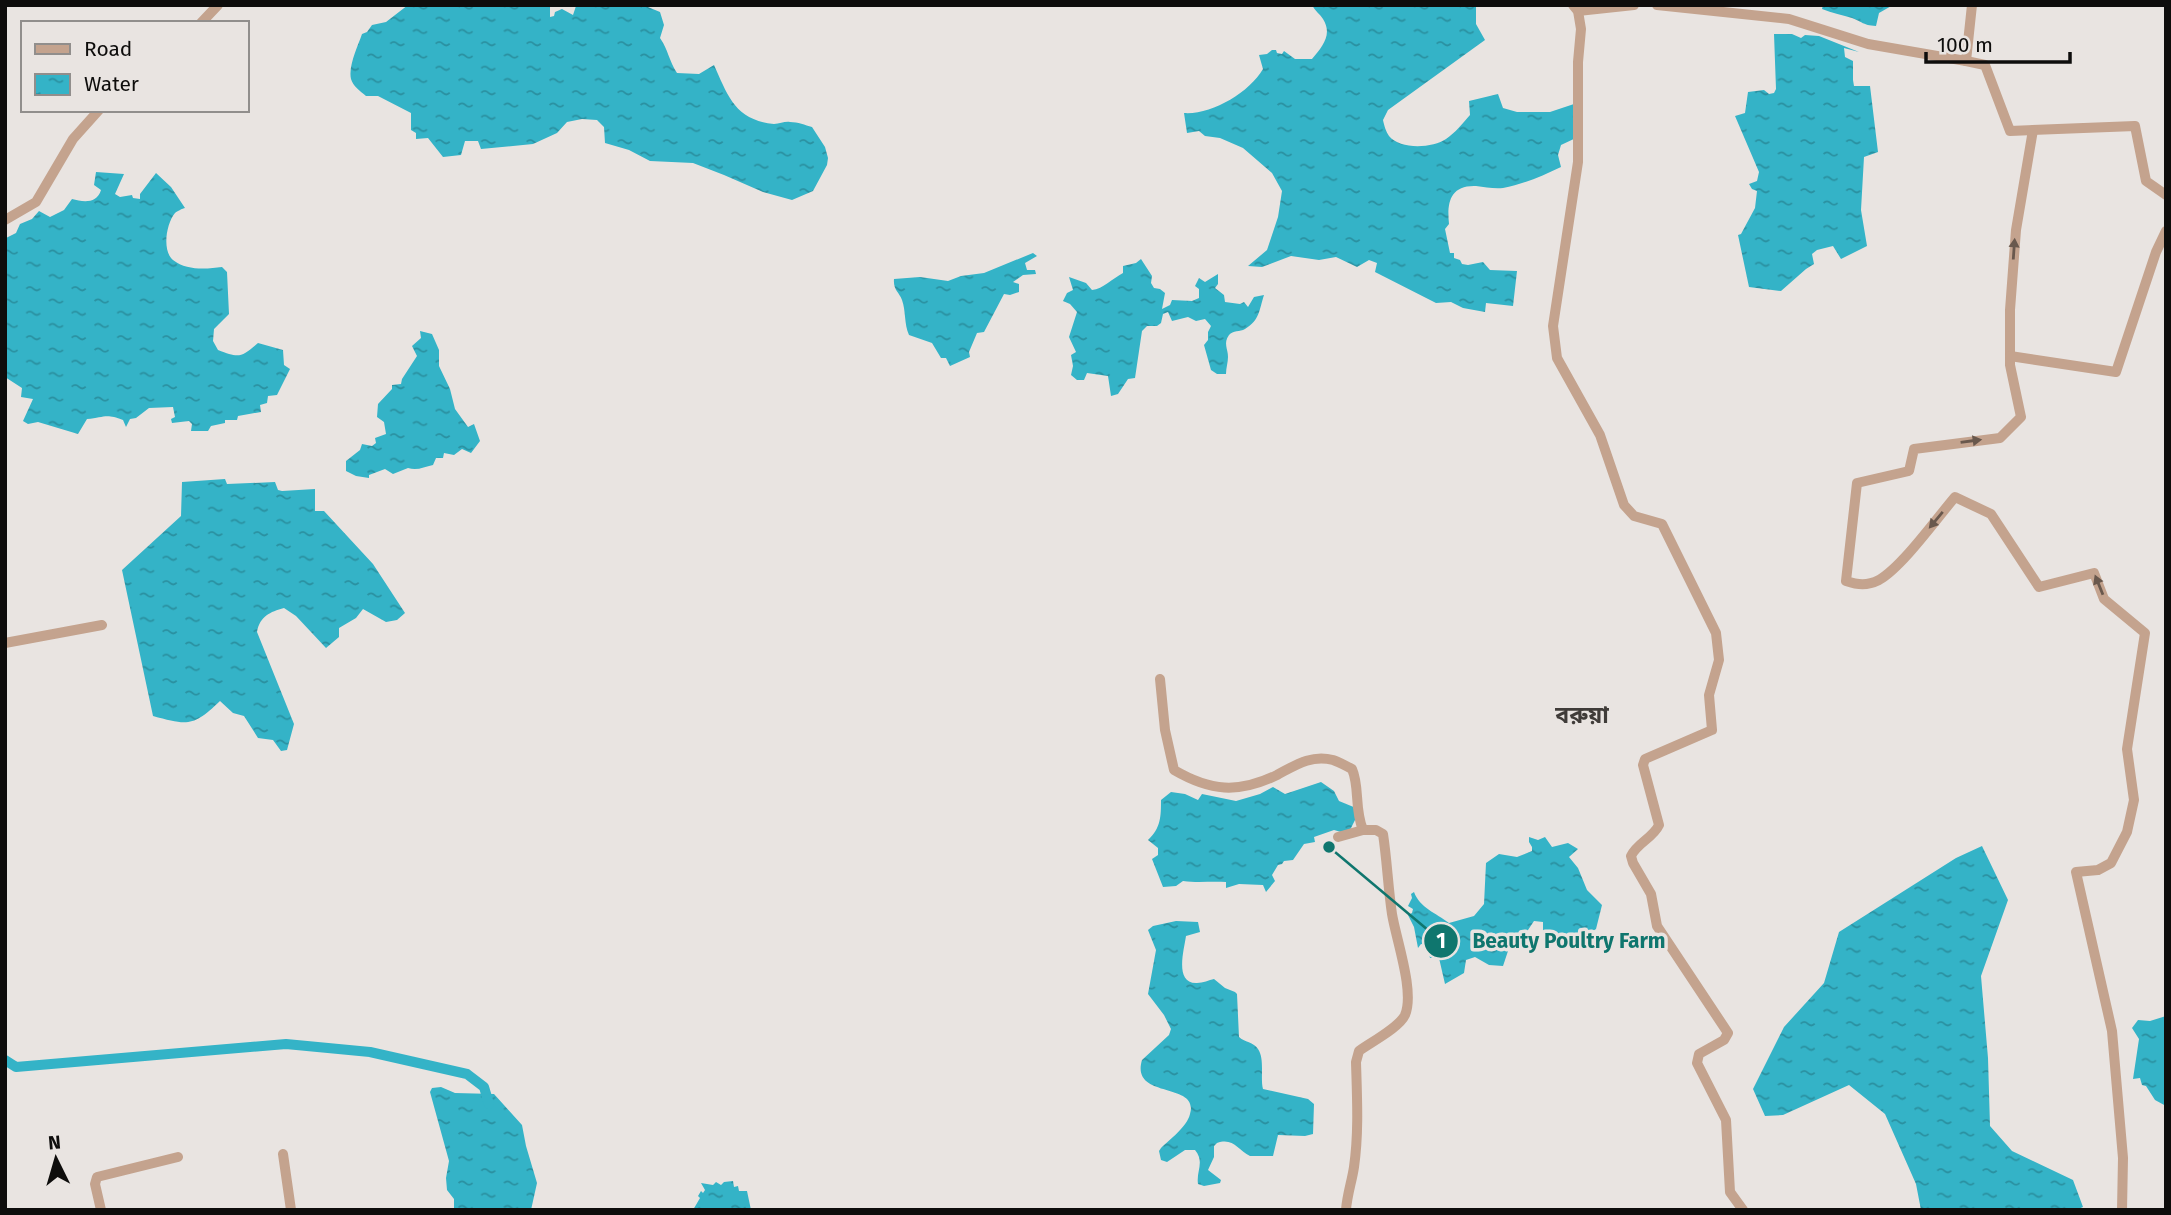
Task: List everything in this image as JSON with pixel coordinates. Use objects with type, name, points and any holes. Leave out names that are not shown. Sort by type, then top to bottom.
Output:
[{"type":"street","points":[[203,21],[218,5]]},
{"type":"street","points":[[1634,5],[1575,8],[1581,30],[1578,62],[1578,162],[1553,326],[1557,358],[1600,435],[1624,505],[1634,516],[1662,524],[1716,633],[1718,660],[1709,695],[1712,730],[1645,760],[1643,765],[1660,825],[1657,831],[1633,850],[1631,856],[1651,894],[1657,926],[1728,1033],[1724,1040],[1699,1054],[1697,1063],[1726,1120],[1730,1192],[1743,1210]]},
{"type":"street","points":[[1657,5],[1789,19],[1868,44],[1985,65],[2010,131],[2135,125],[2146,181],[2166,195]]},
{"type":"street","points":[[1966,61],[1972,5]]},
{"type":"street","points":[[5,220],[36,202],[73,139],[97,112]]},
{"type":"street","points":[[2033,130],[2015,230],[2010,310],[2010,356],[2021,416],[2000,438],[1914,449],[1909,471],[1857,483],[1846,581],[1860,586],[1879,580],[1897,565],[1955,497],[1991,513],[2039,587],[2094,573],[2104,599],[2145,633],[2127,749],[2134,800],[2127,832],[2111,863],[2098,870],[2076,872],[2112,1031],[2123,1158],[2122,1210]]},
{"type":"street","points":[[2010,356],[2116,372],[2156,252],[2166,231]]},
{"type":"street","points":[[5,643],[102,625]]},
{"type":"street","points":[[1160,679],[1165,730],[1174,770],[1196,783],[1232,788],[1262,782],[1299,763],[1314,759],[1332,760],[1352,769],[1356,778],[1355,798],[1363,830]]},
{"type":"street","points":[[1338,837],[1363,830],[1376,830],[1382,834],[1393,917],[1406,980],[1407,1003],[1405,1016],[1359,1051],[1356,1062],[1357,1140],[1346,1210]]},
{"type":"street","points":[[283,1154],[291,1210]]},
{"type":"street","points":[[100,1210],[95,1184],[97,1177],[178,1157]]},
{"type":"water","points":[[408,5],[550,5],[550,17],[562,9],[573,15],[579,5],[643,5],[660,12],[664,25],[660,38],[677,73],[699,74],[714,65],[729,96],[742,112],[761,122],[793,122],[812,127],[825,147],[827,165],[813,191],[792,200],[763,192],[693,163],[650,161],[629,150],[605,143],[604,127],[597,120],[582,119],[567,122],[557,133],[533,144],[481,149],[478,141],[465,141],[461,155],[443,157],[428,138],[416,139],[416,133],[411,130],[411,113],[378,96],[366,96],[351,79],[352,62],[362,34],[372,25],[386,22]]},
{"type":"water","points":[[1312,5],[1476,5],[1476,24],[1485,40],[1388,110],[1383,120],[1386,130],[1394,141],[1401,144],[1425,146],[1446,139],[1470,115],[1469,101],[1498,94],[1503,108],[1517,112],[1550,112],[1574,104],[1578,137],[1561,145],[1558,155],[1561,167],[1503,188],[1476,186],[1460,189],[1455,192],[1450,203],[1449,224],[1445,229],[1450,253],[1454,253],[1454,258],[1462,264],[1483,262],[1490,270],[1517,271],[1513,306],[1486,303],[1485,312],[1463,308],[1451,302],[1436,303],[1375,272],[1377,263],[1369,260],[1357,267],[1336,257],[1319,260],[1291,256],[1262,267],[1248,266],[1267,250],[1278,217],[1282,191],[1272,173],[1243,148],[1220,138],[1205,136],[1199,131],[1187,133],[1184,113],[1206,110],[1239,94],[1263,69],[1259,55],[1276,50],[1282,54],[1284,51],[1295,59],[1312,59],[1323,45],[1327,30],[1323,19]]},
{"type":"water","points":[[1823,5],[1893,5],[1879,13],[1876,26],[1822,9]]},
{"type":"water","points":[[1774,34],[1792,34],[1801,38],[1805,35],[1819,36],[1859,52],[1844,48],[1845,57],[1853,61],[1854,86],[1870,86],[1878,152],[1864,157],[1861,210],[1867,246],[1841,259],[1833,246],[1817,250],[1812,254],[1814,264],[1781,291],[1749,287],[1738,235],[1755,208],[1757,191],[1749,184],[1757,181],[1759,172],[1735,116],[1745,113],[1748,92],[1764,90],[1769,94],[1776,89]]},
{"type":"water","points":[[96,172],[124,174],[115,194],[120,197],[132,195],[133,198],[140,199],[140,194],[156,173],[171,187],[185,208],[175,213],[169,224],[166,244],[170,256],[179,264],[191,268],[222,267],[227,272],[229,314],[214,329],[213,341],[218,350],[240,355],[258,343],[283,350],[284,365],[290,369],[277,395],[268,396],[267,403],[260,405],[261,412],[238,416],[237,420],[225,420],[225,423],[211,426],[208,431],[191,431],[192,424],[189,421],[172,423],[171,419],[175,417],[173,407],[149,408],[136,418],[130,419],[126,427],[123,420],[112,417],[87,419],[78,434],[38,422],[28,424],[23,421],[33,399],[21,397],[22,388],[5,377],[6,238],[16,233],[20,224],[32,219],[39,211],[50,217],[64,210],[72,199],[85,201],[96,198],[101,190],[94,185]]},
{"type":"water","points":[[1033,253],[1037,256],[1025,263],[1027,270],[1035,270],[1036,274],[1023,275],[1013,282],[1019,284],[1019,292],[1004,294],[984,332],[977,333],[969,352],[970,357],[950,366],[946,358],[941,358],[932,343],[909,335],[903,304],[895,288],[894,279],[920,277],[948,281],[984,273]]},
{"type":"water","points":[[1141,259],[1152,276],[1151,283],[1154,288],[1165,293],[1162,309],[1170,305],[1172,300],[1192,301],[1199,298],[1199,289],[1195,286],[1199,278],[1205,282],[1218,274],[1215,288],[1224,295],[1225,302],[1244,302],[1248,307],[1254,297],[1264,295],[1254,322],[1245,329],[1231,333],[1227,338],[1226,374],[1217,374],[1211,370],[1204,345],[1211,326],[1205,319],[1196,321],[1188,317],[1172,321],[1168,312],[1163,314],[1161,323],[1157,326],[1147,326],[1142,331],[1135,378],[1128,379],[1118,394],[1111,396],[1108,376],[1087,373],[1084,380],[1077,380],[1071,375],[1071,355],[1076,352],[1069,337],[1077,312],[1063,301],[1067,293],[1073,290],[1069,277],[1086,283],[1092,290],[1096,289],[1123,273],[1123,266]]},
{"type":"water","points":[[420,331],[432,334],[439,350],[439,366],[450,389],[455,409],[468,427],[474,424],[480,441],[471,453],[462,449],[454,455],[444,453],[443,458],[436,458],[433,465],[408,468],[393,474],[385,469],[369,475],[369,478],[356,476],[346,471],[346,461],[360,450],[362,444],[372,446],[376,443],[375,438],[386,434],[384,422],[377,417],[378,404],[392,389],[392,385],[401,384],[417,356],[412,346],[421,338]]},
{"type":"water","points":[[225,479],[227,484],[275,482],[278,490],[282,491],[315,489],[315,511],[324,511],[373,564],[405,613],[397,620],[386,622],[363,609],[356,618],[339,628],[339,637],[326,648],[296,616],[284,608],[263,618],[257,632],[294,724],[287,750],[281,751],[273,740],[258,738],[244,716],[233,713],[220,701],[204,715],[190,722],[153,716],[122,570],[181,516],[182,482]]},
{"type":"water","points":[[1321,782],[1334,791],[1339,801],[1356,808],[1357,816],[1348,834],[1334,830],[1314,837],[1315,842],[1304,844],[1293,860],[1278,865],[1272,875],[1275,881],[1266,892],[1263,885],[1239,884],[1226,888],[1226,882],[1183,881],[1176,886],[1163,887],[1152,859],[1158,855],[1158,848],[1148,840],[1158,826],[1161,800],[1171,792],[1198,800],[1202,794],[1236,801],[1273,787],[1285,794]]},
{"type":"water","points":[[1529,837],[1538,840],[1545,837],[1552,847],[1568,843],[1578,849],[1569,857],[1578,868],[1587,890],[1602,905],[1596,929],[1582,938],[1581,949],[1543,943],[1543,922],[1534,921],[1526,933],[1511,942],[1503,966],[1489,965],[1475,957],[1466,960],[1464,973],[1445,984],[1439,958],[1430,958],[1427,945],[1421,944],[1418,948],[1414,927],[1408,915],[1413,909],[1408,906],[1411,894],[1414,892],[1424,906],[1449,923],[1474,916],[1484,904],[1486,863],[1499,854],[1517,857],[1532,851]]},
{"type":"water","points":[[1982,846],[2008,900],[1981,976],[1990,1126],[2012,1151],[2073,1180],[2083,1207],[2076,1210],[1921,1210],[1916,1184],[1885,1114],[1849,1085],[1783,1115],[1765,1116],[1753,1089],[1784,1027],[1824,983],[1839,932],[1956,858]]},
{"type":"water","points":[[1176,921],[1198,922],[1200,932],[1186,936],[1182,965],[1185,978],[1197,983],[1214,979],[1237,994],[1239,1037],[1254,1045],[1260,1053],[1263,1089],[1308,1099],[1314,1104],[1313,1134],[1278,1135],[1273,1156],[1250,1156],[1231,1143],[1217,1143],[1208,1170],[1221,1180],[1220,1183],[1204,1186],[1198,1184],[1200,1163],[1195,1150],[1185,1150],[1167,1162],[1161,1160],[1159,1151],[1185,1124],[1190,1114],[1190,1104],[1185,1097],[1146,1081],[1141,1072],[1142,1060],[1169,1035],[1171,1029],[1148,994],[1156,950],[1148,930],[1153,926]]},
{"type":"water","points":[[2166,1016],[2166,1106],[2155,1100],[2146,1086],[2142,1085],[2140,1078],[2133,1079],[2139,1039],[2132,1028],[2138,1020],[2150,1021]]},
{"type":"water","points":[[441,1087],[455,1093],[494,1094],[522,1125],[537,1183],[531,1210],[454,1208],[454,1199],[447,1190],[449,1161],[430,1092],[432,1088]]},
{"type":"water","points":[[733,1181],[734,1187],[738,1186],[739,1191],[747,1191],[751,1210],[693,1210],[701,1191],[703,1193],[705,1190],[701,1183],[713,1185],[716,1182],[721,1185]]},
{"type":"waterway","points":[[5,1060],[16,1067],[286,1044],[370,1052],[467,1074],[484,1087],[489,1104]]},
{"type":"place","name":"Beauty Poultry Farm","points":[[1329,847]]},
{"type":"district","name":"বরুয়া","points":[[1582,715]]}]
